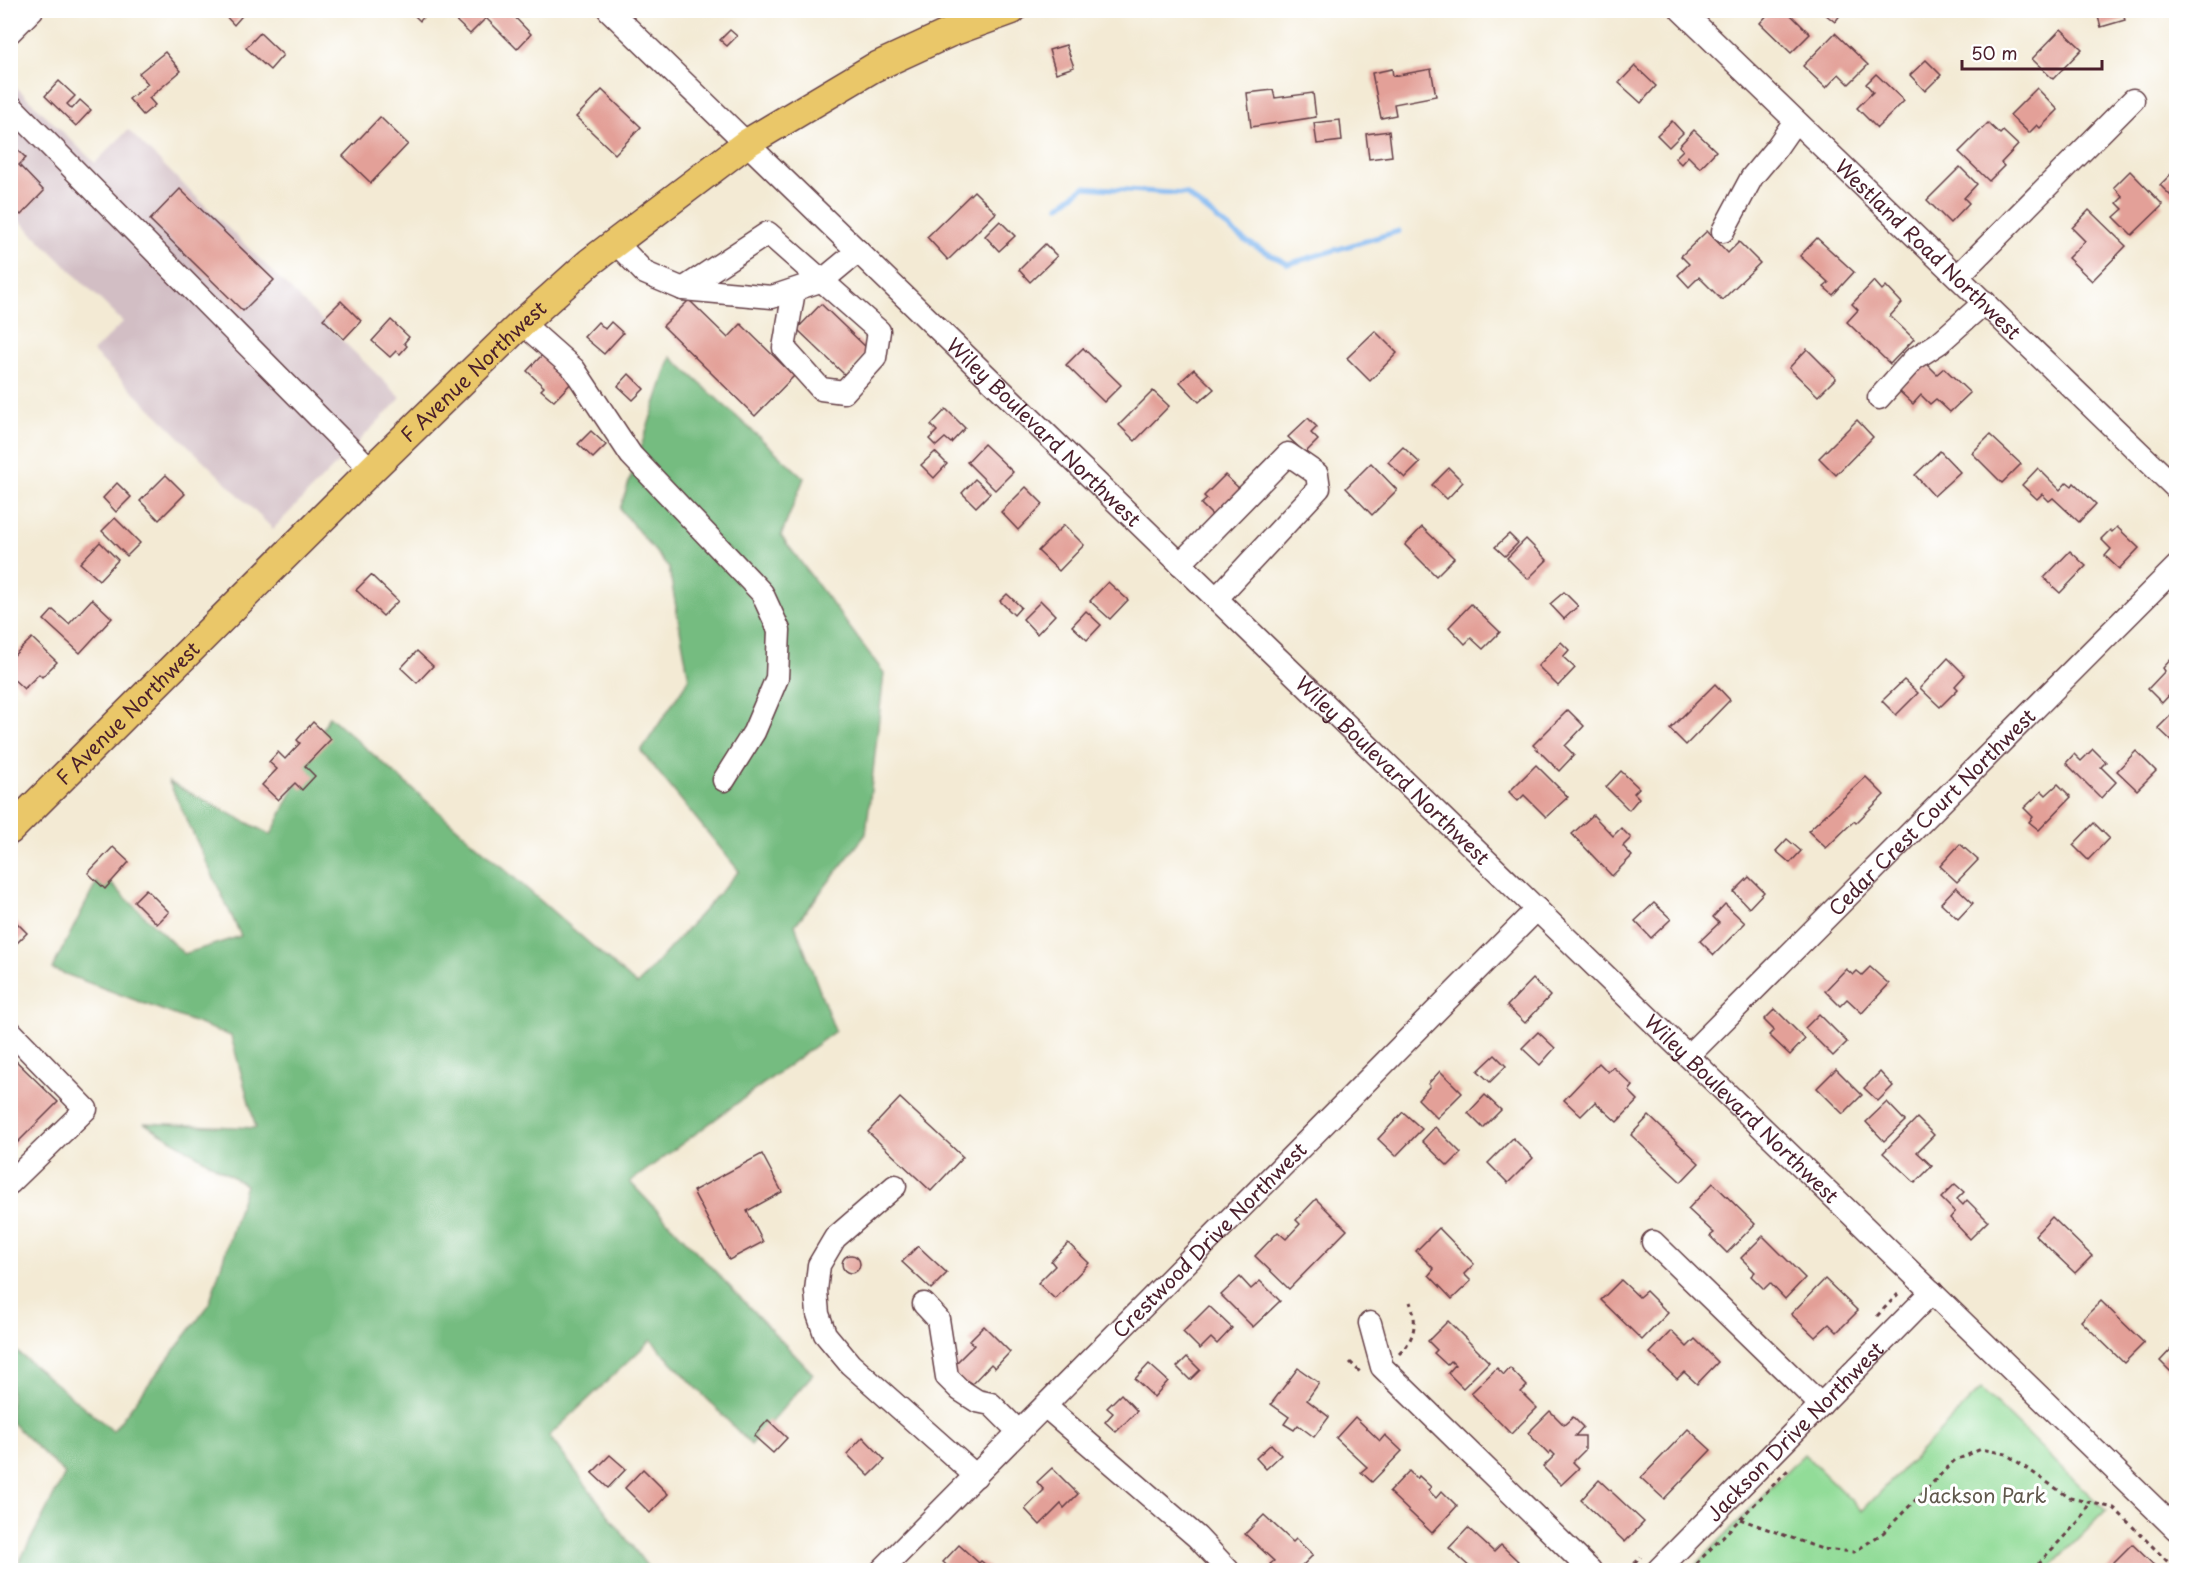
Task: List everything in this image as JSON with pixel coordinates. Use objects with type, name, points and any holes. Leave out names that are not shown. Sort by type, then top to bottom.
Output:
[{"type":"main road","name":"F Avenue Northwest","points":[[10,830],[371,470],[522,323],[590,262],[747,143],[873,68],[949,33],[1012,10]]},
{"type":"street","points":[[10,32],[32,10]]},
{"type":"street","name":"Wiley Boulevard Northwest","points":[[609,10],[2176,1529]]},
{"type":"street","name":"Westland Road Northwest","points":[[1681,10],[2176,488]]},
{"type":"street","points":[[1958,276],[2133,100]]},
{"type":"street","points":[[10,105],[371,470]]},
{"type":"street","points":[[1723,231],[1752,177],[1795,121]]},
{"type":"street","points":[[683,289],[768,233],[879,331],[875,358],[844,392],[821,389],[784,348],[794,291]]},
{"type":"street","points":[[615,242],[645,273],[683,289],[772,297],[823,280],[858,251]]},
{"type":"street","points":[[1880,398],[1914,359],[1939,343],[1985,302]]},
{"type":"street","points":[[522,323],[573,369],[631,455],[762,593],[779,630],[777,678],[754,732],[724,780]]},
{"type":"street","points":[[1180,564],[1288,454],[1317,474],[1319,488],[1216,599]]},
{"type":"street","name":"Cedar Crest Court Northwest","points":[[1688,1056],[2176,567]]},
{"type":"street","name":"Crestwood Drive Northwest","points":[[882,1570],[1537,909]]},
{"type":"street","points":[[10,1030],[86,1109],[10,1183]]},
{"type":"street","points":[[895,1186],[835,1238],[819,1264],[816,1291],[818,1314],[825,1334],[850,1364],[976,1476]]},
{"type":"street","points":[[1653,1242],[1821,1405]]},
{"type":"street","name":"Jackson Drive Northwest","points":[[1658,1570],[1932,1292]]},
{"type":"street","points":[[924,1304],[938,1319],[947,1377],[960,1390],[977,1401],[991,1404],[1019,1432]]},
{"type":"street","points":[[1370,1323],[1382,1367],[1590,1570]]},
{"type":"street","points":[[1045,1406],[1197,1537],[1228,1570]]},
{"type":"path","points":[[1873,1320],[1898,1294]]},
{"type":"path","points":[[1396,1357],[1409,1343],[1414,1329],[1414,1312],[1410,1302]]},
{"type":"path","points":[[1740,1519],[1822,1548],[1854,1552],[1883,1533],[1954,1461],[1981,1449],[2006,1454],[2070,1498],[2114,1508],[2176,1570]]},
{"type":"path","points":[[2032,1570],[2080,1521],[2090,1502]]},
{"type":"shaded area","points":[[10,81],[95,163],[128,130],[401,398],[273,529],[93,352],[123,322],[11,212]]},
{"type":"green space","points":[[671,357],[804,478],[781,536],[884,673],[866,834],[795,925],[835,1031],[630,1182],[813,1374],[751,1445],[651,1340],[549,1436],[650,1570],[15,1570],[65,1474],[11,1422],[10,1346],[113,1431],[209,1305],[246,1185],[144,1123],[256,1128],[231,1036],[52,969],[101,874],[184,954],[241,936],[169,782],[271,835],[329,716],[637,985],[739,871],[641,751],[689,679],[669,568],[620,509]]},
{"type":"green space","name":"Jackson Park","points":[[1981,1389],[2106,1511],[2047,1570],[1691,1570],[1804,1454],[1862,1511]]},
{"type":"building","points":[[220,10],[247,10],[234,25]]},
{"type":"building","points":[[409,10],[430,10],[420,21]]},
{"type":"building","points":[[450,10],[497,10],[502,16],[508,10],[531,34],[517,49],[486,18],[470,34],[448,13]]},
{"type":"building","points":[[1772,10],[1786,10],[1810,34],[1791,53],[1760,23]]},
{"type":"building","points":[[1820,10],[1844,10],[1835,22]]},
{"type":"building","points":[[2096,10],[2122,10],[2125,20],[2101,27]]},
{"type":"building","points":[[2061,29],[2082,49],[2053,79],[2032,59]]},
{"type":"building","points":[[730,30],[737,36],[727,46],[720,40]]},
{"type":"building","points":[[260,33],[283,55],[270,70],[246,48]]},
{"type":"building","points":[[1835,33],[1868,65],[1849,84],[1839,74],[1826,88],[1803,66]]},
{"type":"building","points":[[1066,45],[1074,67],[1056,73],[1049,50]]},
{"type":"building","points":[[165,52],[181,71],[149,98],[155,105],[143,115],[129,99],[148,84],[139,73]]},
{"type":"building","points":[[1926,60],[1941,75],[1925,91],[1910,75]]},
{"type":"building","points":[[1635,66],[1656,86],[1641,103],[1619,83]]},
{"type":"building","points":[[1392,69],[1393,76],[1431,69],[1436,96],[1394,104],[1396,115],[1381,118],[1372,73]]},
{"type":"building","points":[[1876,74],[1904,101],[1877,128],[1857,108],[1873,92],[1866,84]]},
{"type":"building","points":[[59,81],[75,96],[67,104],[72,109],[80,100],[91,110],[76,126],[45,96]]},
{"type":"building","points":[[2037,88],[2058,110],[2040,128],[2037,125],[2029,133],[2010,115]]},
{"type":"building","points":[[602,90],[641,127],[615,154],[576,117]]},
{"type":"building","points":[[1273,90],[1275,98],[1313,93],[1316,117],[1251,127],[1247,93]]},
{"type":"building","points":[[380,117],[408,144],[371,183],[343,156]]},
{"type":"building","points":[[1340,120],[1342,141],[1317,144],[1314,123]]},
{"type":"building","points":[[1672,121],[1683,133],[1669,147],[1657,135]]},
{"type":"building","points":[[1988,123],[2000,134],[2003,131],[2018,145],[2001,163],[2004,166],[1989,181],[1959,152]]},
{"type":"building","points":[[1694,130],[1716,151],[1700,168],[1688,156],[1681,164],[1675,158],[1683,150],[1679,146]]},
{"type":"building","points":[[1389,131],[1392,156],[1369,159],[1366,134]]},
{"type":"building","points":[[10,142],[26,158],[19,165],[44,191],[21,215],[10,205]]},
{"type":"building","points":[[1960,167],[1977,184],[1964,198],[1969,203],[1950,223],[1927,200]]},
{"type":"building","points":[[2176,169],[2176,201],[2160,185]]},
{"type":"building","points":[[2130,171],[2163,205],[2132,235],[2114,217],[2123,209],[2117,203],[2123,197],[2114,187]]},
{"type":"building","points":[[180,189],[274,280],[243,311],[150,220]]},
{"type":"building","points":[[974,191],[996,213],[948,260],[927,237]]},
{"type":"building","points":[[2089,210],[2126,246],[2092,281],[2068,258],[2085,241],[2072,228]]},
{"type":"building","points":[[1000,221],[1015,236],[999,251],[985,236]]},
{"type":"building","points":[[1707,231],[1728,253],[1739,242],[1760,263],[1722,300],[1699,277],[1689,287],[1678,275],[1689,264],[1681,256]]},
{"type":"building","points":[[1817,238],[1854,272],[1833,295],[1824,287],[1829,283],[1800,256]]},
{"type":"building","points":[[1045,244],[1057,256],[1030,282],[1019,270]]},
{"type":"building","points":[[1874,281],[1882,290],[1886,286],[1902,303],[1890,316],[1914,339],[1890,364],[1847,322],[1858,310],[1852,304]]},
{"type":"building","points":[[689,300],[728,338],[741,324],[794,376],[755,416],[663,326]]},
{"type":"building","points":[[341,301],[361,321],[344,339],[323,319]]},
{"type":"building","points":[[821,304],[869,350],[845,375],[797,329]]},
{"type":"building","points":[[391,320],[409,337],[404,343],[407,346],[400,354],[396,351],[390,357],[372,341]]},
{"type":"building","points":[[598,322],[605,329],[611,322],[623,333],[604,354],[584,337]]},
{"type":"building","points":[[1375,331],[1397,353],[1370,381],[1347,358]]},
{"type":"building","points":[[1083,348],[1121,385],[1104,402],[1066,365]]},
{"type":"building","points":[[1807,349],[1836,378],[1818,396],[1789,368]]},
{"type":"building","points":[[543,354],[573,381],[554,401],[541,390],[544,387],[527,371]]},
{"type":"building","points":[[1925,362],[1937,374],[1944,368],[1970,393],[1950,412],[1936,399],[1930,404],[1921,395],[1913,404],[1898,390]]},
{"type":"building","points":[[1194,369],[1214,389],[1199,402],[1180,382]]},
{"type":"building","points":[[629,374],[644,389],[633,400],[618,386]]},
{"type":"building","points":[[1153,391],[1169,406],[1135,441],[1119,425]]},
{"type":"building","points":[[946,409],[965,428],[951,443],[945,438],[936,446],[929,439],[937,431],[931,425]]},
{"type":"building","points":[[1308,418],[1317,427],[1311,433],[1318,440],[1305,453],[1288,437]]},
{"type":"building","points":[[1857,420],[1873,437],[1836,475],[1819,458]]},
{"type":"building","points":[[591,431],[606,445],[593,458],[578,444]]},
{"type":"building","points":[[1990,435],[2021,464],[2002,483],[1972,453]]},
{"type":"building","points":[[984,444],[1013,472],[995,490],[967,462]]},
{"type":"building","points":[[1403,447],[1420,463],[1405,478],[1388,462]]},
{"type":"building","points":[[1940,451],[1960,472],[1934,496],[1915,475]]},
{"type":"building","points":[[935,452],[947,464],[934,478],[921,465]]},
{"type":"building","points":[[1371,463],[1397,490],[1372,515],[1346,488]]},
{"type":"building","points":[[1449,468],[1463,482],[1447,499],[1432,485]]},
{"type":"building","points":[[2038,468],[2060,490],[2067,482],[2072,486],[2074,483],[2096,504],[2079,522],[2053,498],[2049,501],[2042,494],[2037,499],[2022,485]]},
{"type":"building","points":[[166,475],[185,494],[159,520],[140,501]]},
{"type":"building","points":[[1225,475],[1242,491],[1215,518],[1201,504],[1207,499],[1204,496]]},
{"type":"building","points":[[975,479],[990,493],[976,507],[962,493]]},
{"type":"building","points":[[117,483],[131,497],[116,512],[103,498]]},
{"type":"building","points":[[1026,487],[1043,504],[1018,530],[1001,512]]},
{"type":"building","points":[[115,518],[140,543],[127,556],[102,531]]},
{"type":"building","points":[[1064,525],[1084,545],[1059,571],[1038,551]]},
{"type":"building","points":[[1422,527],[1454,558],[1436,576],[1405,545]]},
{"type":"building","points":[[2117,527],[2139,548],[2119,569],[2105,556],[2111,549],[2101,539]]},
{"type":"building","points":[[1509,534],[1518,543],[1505,556],[1495,547]]},
{"type":"building","points":[[1526,539],[1547,560],[1528,579],[1507,558]]},
{"type":"building","points":[[100,542],[118,560],[99,580],[80,563]]},
{"type":"building","points":[[2070,551],[2086,566],[2060,593],[2044,578]]},
{"type":"building","points":[[371,575],[398,601],[383,616],[356,590]]},
{"type":"building","points":[[1108,582],[1128,600],[1110,619],[1090,601]]},
{"type":"building","points":[[1564,592],[1578,606],[1564,619],[1550,604]]},
{"type":"building","points":[[1007,594],[1021,607],[1014,615],[1000,601]]},
{"type":"building","points":[[92,599],[112,618],[80,653],[44,620],[53,610],[69,624]]},
{"type":"building","points":[[1041,601],[1055,615],[1037,634],[1023,619]]},
{"type":"building","points":[[1471,604],[1500,632],[1483,649],[1471,638],[1465,644],[1449,627]]},
{"type":"building","points":[[1086,611],[1101,625],[1087,640],[1072,626]]},
{"type":"building","points":[[32,638],[57,662],[42,677],[39,674],[24,689],[10,676],[10,659]]},
{"type":"building","points":[[1561,642],[1569,650],[1563,657],[1575,668],[1558,686],[1538,666]]},
{"type":"building","points":[[417,651],[433,666],[417,683],[401,668]]},
{"type":"building","points":[[1948,658],[1965,675],[1955,686],[1958,689],[1940,707],[1920,688]]},
{"type":"building","points":[[2172,658],[2176,662],[2176,688],[2162,703],[2148,689],[2165,671],[2163,668]]},
{"type":"building","points":[[1904,680],[1918,693],[1896,715],[1882,701]]},
{"type":"building","points":[[1715,684],[1730,700],[1686,745],[1670,729]]},
{"type":"building","points":[[1568,710],[1584,726],[1565,746],[1574,755],[1559,771],[1533,745]]},
{"type":"building","points":[[2174,712],[2176,715],[2176,745],[2158,728]]},
{"type":"building","points":[[313,722],[331,739],[305,766],[315,776],[302,790],[295,783],[278,800],[262,785],[277,769],[269,762],[278,752],[285,759],[300,743],[297,740]]},
{"type":"building","points":[[2093,749],[2106,762],[2101,767],[2116,782],[2101,798],[2066,763],[2074,754],[2081,761]]},
{"type":"building","points":[[2136,751],[2156,771],[2137,790],[2117,771]]},
{"type":"building","points":[[1536,765],[1568,797],[1546,817],[1524,795],[1518,801],[1509,792]]},
{"type":"building","points":[[1621,771],[1639,788],[1634,793],[1639,798],[1629,810],[1606,787]]},
{"type":"building","points":[[1866,777],[1884,795],[1826,848],[1808,831]]},
{"type":"building","points":[[2058,784],[2071,797],[2039,830],[2029,822],[2033,817],[2024,808],[2042,791],[2046,795]]},
{"type":"building","points":[[1593,815],[1613,836],[1621,828],[1631,838],[1623,846],[1632,856],[1612,876],[1572,834]]},
{"type":"building","points":[[2094,823],[2109,838],[2088,860],[2073,845]]},
{"type":"building","points":[[1787,839],[1801,851],[1790,863],[1776,851]]},
{"type":"building","points":[[1960,844],[1978,860],[1957,882],[1940,866]]},
{"type":"building","points":[[113,847],[129,862],[105,889],[88,873]]},
{"type":"building","points":[[1749,877],[1764,892],[1749,908],[1734,892]]},
{"type":"building","points":[[1956,887],[1973,903],[1958,919],[1941,903]]},
{"type":"building","points":[[146,889],[169,912],[157,924],[134,901]]},
{"type":"building","points":[[1654,903],[1671,919],[1651,938],[1635,921]]},
{"type":"building","points":[[1725,904],[1745,923],[1714,955],[1700,941],[1719,923],[1713,917]]},
{"type":"building","points":[[10,916],[27,933],[14,946],[10,943]]},
{"type":"building","points":[[1870,967],[1889,984],[1862,1013],[1847,999],[1840,1006],[1825,991],[1846,969],[1853,975],[1857,971],[1862,975]]},
{"type":"building","points":[[1533,979],[1550,996],[1525,1023],[1507,1006]]},
{"type":"building","points":[[1775,1009],[1805,1039],[1790,1055],[1769,1035],[1774,1030],[1764,1020]]},
{"type":"building","points":[[1819,1014],[1847,1042],[1833,1056],[1805,1028]]},
{"type":"building","points":[[1538,1032],[1555,1048],[1540,1065],[1522,1048]]},
{"type":"building","points":[[10,1055],[58,1102],[10,1150]]},
{"type":"building","points":[[1495,1055],[1506,1066],[1490,1082],[1478,1071]]},
{"type":"building","points":[[1599,1063],[1608,1072],[1613,1067],[1633,1086],[1629,1091],[1638,1100],[1617,1122],[1595,1102],[1581,1116],[1564,1100]]},
{"type":"building","points":[[1836,1069],[1862,1095],[1843,1114],[1817,1088]]},
{"type":"building","points":[[1440,1071],[1462,1093],[1437,1118],[1418,1099]]},
{"type":"building","points":[[1880,1072],[1893,1086],[1878,1101],[1864,1088]]},
{"type":"building","points":[[1485,1095],[1501,1110],[1483,1128],[1468,1113]]},
{"type":"building","points":[[900,1098],[963,1157],[931,1191],[868,1132]]},
{"type":"building","points":[[1887,1102],[1905,1121],[1884,1141],[1866,1122]]},
{"type":"building","points":[[1403,1112],[1422,1129],[1396,1156],[1378,1139]]},
{"type":"building","points":[[1649,1116],[1699,1163],[1681,1182],[1631,1135]]},
{"type":"building","points":[[1917,1118],[1934,1135],[1917,1152],[1932,1166],[1915,1183],[1883,1153]]},
{"type":"building","points":[[1435,1127],[1461,1153],[1448,1166],[1422,1141]]},
{"type":"building","points":[[1513,1138],[1533,1158],[1508,1183],[1488,1163]]},
{"type":"building","points":[[762,1154],[782,1192],[747,1211],[763,1242],[729,1260],[693,1191]]},
{"type":"building","points":[[1713,1183],[1755,1224],[1727,1253],[1710,1236],[1714,1233],[1688,1209]]},
{"type":"building","points":[[1955,1184],[1964,1192],[1957,1199],[1963,1205],[1967,1200],[1988,1221],[1970,1239],[1950,1218],[1955,1212],[1941,1198]]},
{"type":"building","points":[[1316,1199],[1347,1230],[1289,1289],[1255,1256],[1278,1232],[1286,1239],[1300,1224],[1296,1220]]},
{"type":"building","points":[[2052,1217],[2092,1256],[2075,1273],[2035,1235]]},
{"type":"building","points":[[1439,1228],[1474,1264],[1464,1274],[1471,1281],[1452,1299],[1429,1275],[1434,1269],[1416,1251]]},
{"type":"building","points":[[1763,1236],[1805,1278],[1785,1299],[1770,1283],[1764,1289],[1751,1276],[1755,1272],[1741,1258]]},
{"type":"building","points":[[1068,1243],[1089,1263],[1055,1299],[1038,1283],[1055,1266],[1051,1261]]},
{"type":"building","points":[[918,1246],[947,1273],[931,1289],[902,1262]]},
{"type":"building","points":[[851,1255],[857,1258],[860,1264],[857,1270],[851,1273],[845,1270],[842,1264],[845,1258]]},
{"type":"building","points":[[1240,1277],[1251,1289],[1260,1281],[1280,1301],[1253,1327],[1221,1295]]},
{"type":"building","points":[[1825,1279],[1858,1311],[1837,1332],[1829,1324],[1815,1337],[1791,1314]]},
{"type":"building","points":[[1621,1280],[1639,1297],[1646,1291],[1668,1313],[1642,1340],[1601,1300]]},
{"type":"building","points":[[2101,1301],[2144,1343],[2124,1363],[2081,1321]]},
{"type":"building","points":[[1209,1306],[1232,1328],[1217,1344],[1211,1338],[1200,1349],[1183,1332]]},
{"type":"building","points":[[1448,1321],[1489,1362],[1463,1388],[1448,1373],[1455,1365],[1451,1361],[1447,1365],[1434,1353],[1437,1350],[1428,1341]]},
{"type":"building","points":[[984,1326],[1010,1352],[995,1368],[991,1364],[968,1388],[950,1369],[974,1345],[969,1341]]},
{"type":"building","points":[[1671,1331],[1687,1347],[1695,1339],[1718,1362],[1697,1384],[1684,1372],[1677,1379],[1650,1353]]},
{"type":"building","points":[[2176,1344],[2176,1375],[2175,1376],[2160,1361]]},
{"type":"building","points":[[1187,1357],[1200,1370],[1190,1380],[1177,1367]]},
{"type":"building","points":[[1149,1364],[1168,1381],[1154,1397],[1135,1379]]},
{"type":"building","points":[[1298,1368],[1319,1383],[1307,1400],[1329,1417],[1314,1437],[1298,1425],[1294,1430],[1284,1424],[1289,1417],[1271,1404]]},
{"type":"building","points":[[1497,1368],[1504,1375],[1510,1368],[1527,1386],[1521,1392],[1537,1408],[1511,1434],[1471,1393]]},
{"type":"building","points":[[1121,1394],[1137,1411],[1116,1432],[1105,1422],[1113,1413],[1107,1408]]},
{"type":"building","points":[[1550,1411],[1564,1425],[1573,1417],[1583,1427],[1575,1436],[1585,1436],[1585,1450],[1573,1462],[1579,1468],[1561,1485],[1543,1467],[1555,1455],[1551,1451],[1548,1454],[1528,1433]]},
{"type":"building","points":[[1355,1417],[1380,1441],[1385,1435],[1402,1451],[1372,1482],[1361,1472],[1367,1467],[1336,1438]]},
{"type":"building","points":[[768,1420],[787,1438],[773,1453],[754,1436]]},
{"type":"building","points":[[1688,1429],[1711,1450],[1664,1499],[1641,1478]]},
{"type":"building","points":[[863,1437],[885,1460],[869,1476],[847,1454]]},
{"type":"building","points":[[1271,1444],[1281,1455],[1266,1469],[1256,1458]]},
{"type":"building","points":[[610,1455],[626,1469],[608,1488],[592,1473]]},
{"type":"building","points":[[1052,1468],[1078,1494],[1064,1508],[1061,1504],[1040,1525],[1025,1509],[1044,1490],[1037,1482]]},
{"type":"building","points":[[643,1469],[668,1494],[650,1513],[625,1488]]},
{"type":"building","points":[[1409,1471],[1417,1479],[1419,1476],[1431,1487],[1428,1490],[1436,1498],[1442,1491],[1457,1506],[1432,1533],[1389,1492]]},
{"type":"building","points":[[1599,1480],[1644,1522],[1625,1542],[1581,1500]]},
{"type":"building","points":[[1264,1515],[1293,1542],[1296,1539],[1313,1555],[1298,1570],[1277,1570],[1270,1564],[1274,1561],[1245,1534]]},
{"type":"building","points":[[1468,1528],[1494,1552],[1501,1545],[1518,1561],[1509,1570],[1473,1570],[1449,1548]]},
{"type":"building","points":[[2132,1544],[2159,1570],[2106,1570]]},
{"type":"building","points":[[959,1545],[979,1563],[981,1561],[992,1570],[952,1570],[943,1562]]},
{"type":"waterway","points":[[1059,206],[1084,187],[1186,194],[1244,240],[1288,264],[1399,231]]}]
